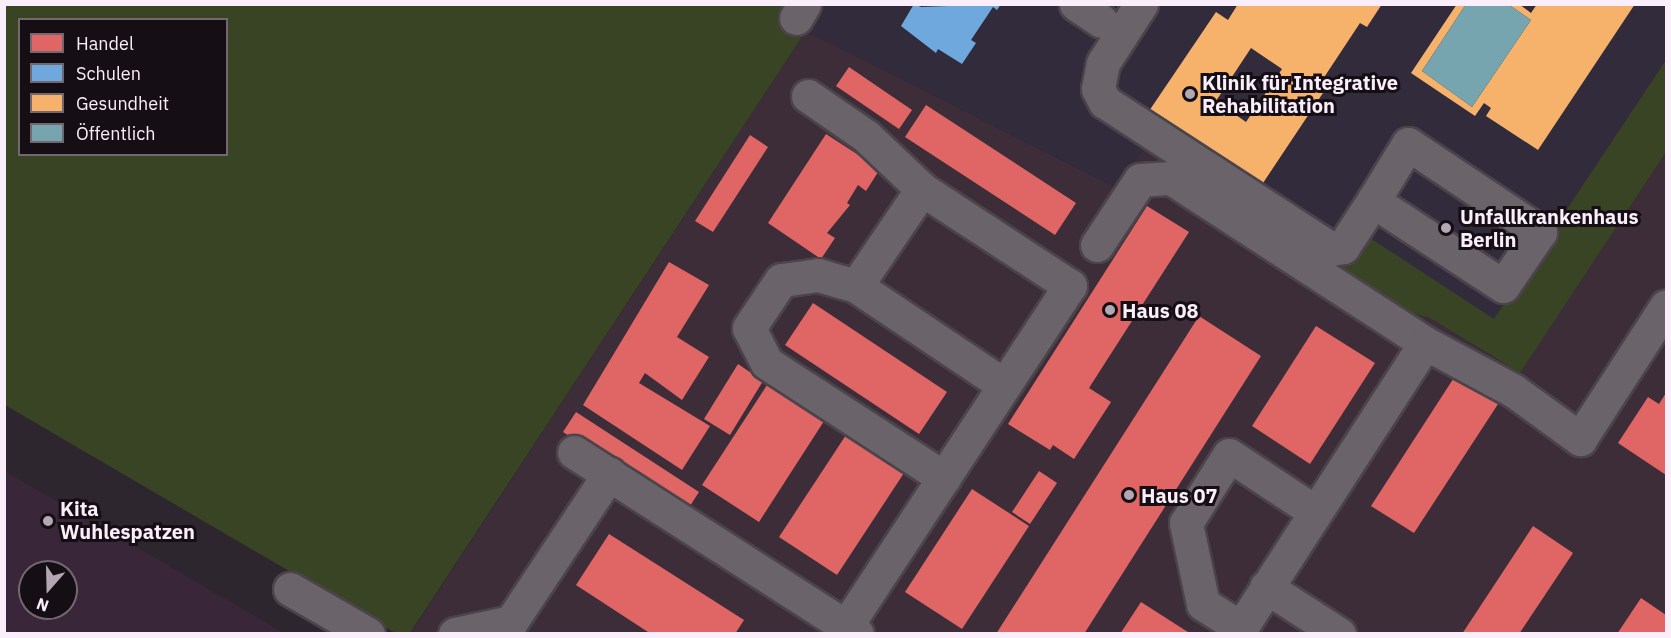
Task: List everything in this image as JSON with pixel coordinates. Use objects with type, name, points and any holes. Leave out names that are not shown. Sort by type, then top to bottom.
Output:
[{"type":"lane","points":[[1141,4],[1103,63],[1098,89],[1105,102],[1331,249],[1343,247],[1408,144],[1540,232],[1503,286],[1374,201]]},
{"type":"lane","points":[[574,452],[848,631],[944,478],[1070,286],[922,189],[866,136],[808,96]]},
{"type":"lane","points":[[1097,245],[1140,180],[1171,178],[1425,343],[1515,391],[1580,439],[1666,306]]},
{"type":"lane","points":[[856,286],[922,189]]},
{"type":"lane","points":[[944,478],[767,363],[749,327],[781,280],[818,275],[856,286],[1004,386]]},
{"type":"lane","points":[[1315,512],[1228,455],[1186,523],[1203,604],[1239,631],[1425,343]]},
{"type":"lane","points":[[455,633],[520,628],[609,474]]},
{"type":"lane","points":[[1266,587],[1339,633]]},
{"type":"lane","points":[[290,589],[323,620],[368,633]]},
{"type":"shaded area","name":"Unfallkrankenhaus Berlin","points":[[823,4],[1666,5],[1666,152],[1520,373],[1430,318],[1402,310],[1147,145],[1115,187],[806,31]]},
{"type":"shaded area","points":[[806,31],[1115,187],[1147,145],[1402,310],[1430,318],[1519,373],[1666,152],[1666,633],[410,634]]},
{"type":"shaded area","name":"Kita Wuhlespatzen","points":[[4,471],[5,471],[284,633],[5,633]]},
{"type":"green space","points":[[5,5],[823,5],[410,633],[395,633],[5,405]]},
{"type":"green space","points":[[1666,60],[1666,152],[1520,373],[1430,318],[1402,310],[1338,269],[1361,232],[1494,319]]},
{"type":"building: Handel","points":[[849,67],[912,110],[899,129],[836,86]]},
{"type":"building: Handel","points":[[926,105],[1076,203],[1055,235],[905,137]]},
{"type":"building: Handel","points":[[826,134],[880,169],[866,191],[858,185],[847,203],[850,205],[827,233],[835,238],[821,259],[768,223]]},
{"type":"building: Handel","points":[[750,135],[768,147],[713,232],[695,221]]},
{"type":"building: Handel","name":"Haus 08","points":[[1147,206],[1189,232],[1089,388],[1111,402],[1074,459],[1053,445],[1050,450],[1008,424]]},
{"type":"building: Handel","points":[[669,262],[709,285],[677,337],[709,357],[682,400],[645,373],[639,383],[710,426],[682,470],[583,405]]},
{"type":"building: Handel","points":[[813,303],[947,392],[919,434],[785,345]]},
{"type":"building: Handel","name":"Haus 07","points":[[1199,316],[1261,356],[1084,634],[996,634]]},
{"type":"building: Handel","points":[[1316,326],[1375,363],[1310,464],[1252,426]]},
{"type":"building: Handel","points":[[738,364],[763,381],[730,435],[704,419]]},
{"type":"building: Handel","points":[[1457,373],[1500,401],[1414,533],[1371,506]]},
{"type":"building: Handel","points":[[769,382],[826,418],[759,522],[702,485]]},
{"type":"building: Handel","points":[[1666,393],[1666,475],[1618,443],[1648,397],[1659,404]]},
{"type":"building: Handel","points":[[576,412],[699,492],[686,512],[563,432]]},
{"type":"building: Handel","points":[[846,435],[904,473],[837,575],[779,537]]},
{"type":"building: Handel","points":[[1039,471],[1057,483],[1030,524],[1012,512]]},
{"type":"building: Handel","points":[[972,489],[1029,526],[962,629],[905,592]]},
{"type":"building: Handel","points":[[1533,526],[1573,553],[1519,634],[1462,634]]},
{"type":"building: Handel","points":[[609,534],[744,620],[735,634],[651,634],[576,585]]},
{"type":"building: Handel","points":[[1641,598],[1666,615],[1666,634],[1617,634]]},
{"type":"building: Handel","points":[[1141,602],[1191,634],[1120,634]]},
{"type":"building: Schulen","points":[[914,4],[921,7],[1001,4],[997,10],[993,7],[971,40],[976,43],[962,64],[938,49],[936,53],[901,26]]},
{"type":"building: Gesundheit","name":"Klinik für Integrative Rehabilitation","points":[[1238,4],[1382,4],[1367,27],[1360,23],[1321,82],[1327,87],[1259,189],[1147,114],[1216,12],[1228,20]],"holes":[[[1251,48],[1282,69],[1246,122],[1216,101]]]},
{"type":"building: Gesundheit","points":[[1457,4],[1466,4],[1422,71],[1472,107],[1531,20],[1508,4],[1519,4],[1531,13],[1537,4],[1635,4],[1538,150],[1486,116],[1491,108],[1484,103],[1475,116],[1411,73]]},
{"type":"building: Öffentlich","points":[[1466,4],[1508,4],[1531,20],[1472,107],[1422,71]]},
{"type":"place","name":"Klinik für Integrative Rehabilitation","points":[[1190,94]]},
{"type":"place","name":"Unfallkrankenhaus Berlin","points":[[1446,228]]},
{"type":"place","name":"Haus 08","points":[[1110,310]]},
{"type":"place","name":"Haus 07","points":[[1129,495]]},
{"type":"place","name":"Kita Wuhlespatzen","points":[[48,521]]}]
